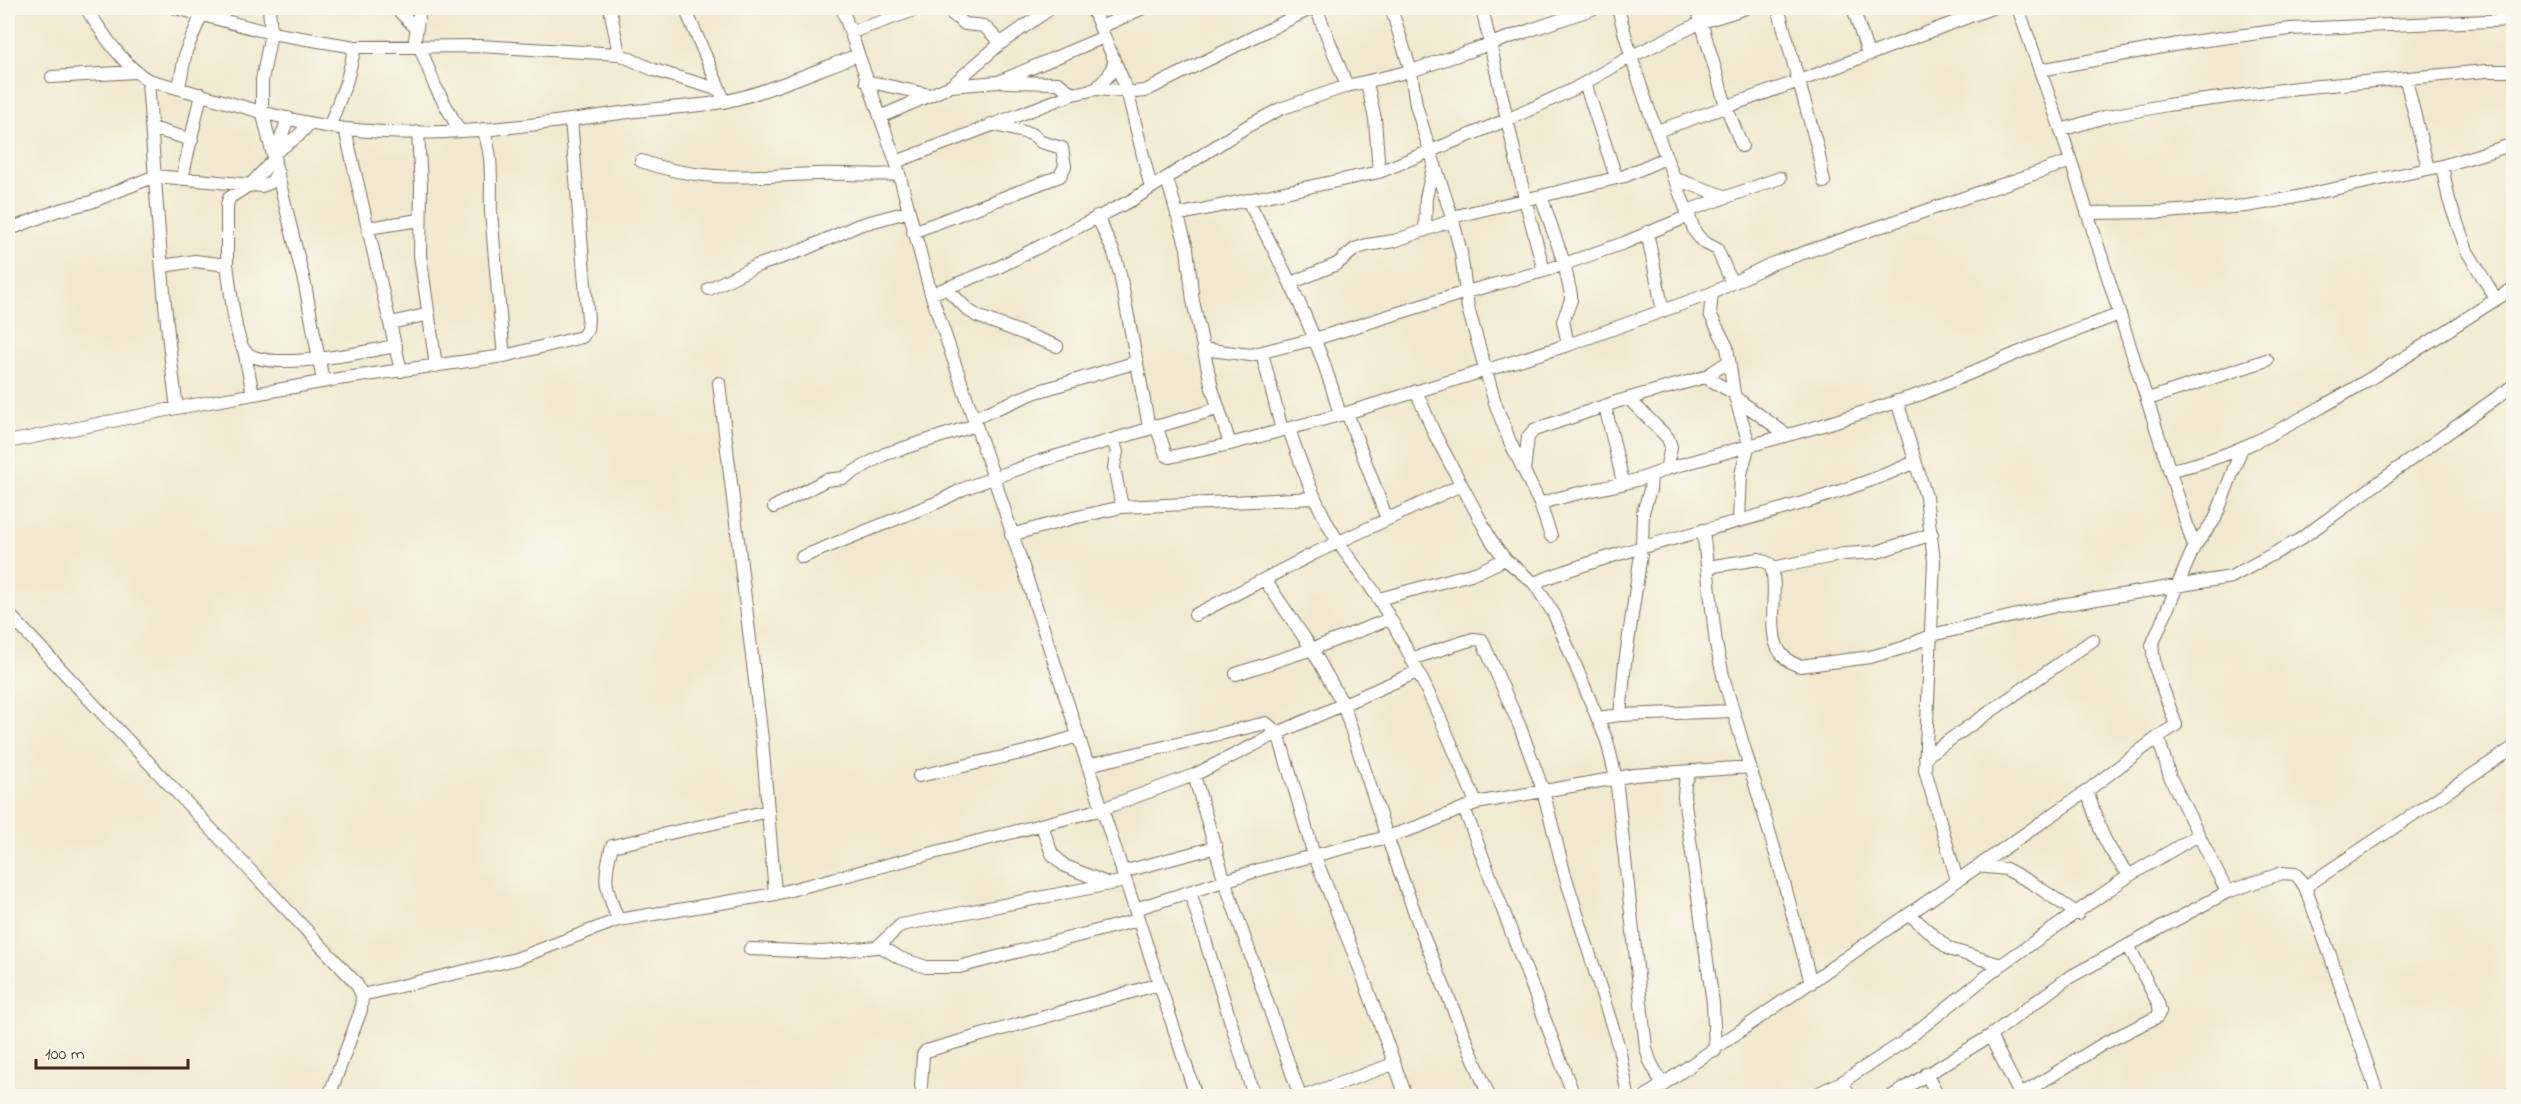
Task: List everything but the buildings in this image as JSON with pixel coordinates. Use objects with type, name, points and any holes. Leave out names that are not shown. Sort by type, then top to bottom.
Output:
[{"type":"street","points":[[86,8],[113,47],[135,72],[148,80],[288,118],[345,129],[418,132],[508,129],[571,120],[760,92],[858,55]]},
{"type":"street","points":[[176,8],[204,11],[271,33],[355,47],[512,47],[619,54],[722,96]]},
{"type":"street","points":[[269,8],[271,33],[262,80],[262,111],[275,155],[305,285],[323,381]]},
{"type":"street","points":[[396,8],[416,28],[425,62],[444,105],[459,130]]},
{"type":"street","points":[[416,28],[420,8]]},
{"type":"street","points":[[610,8],[619,54]]},
{"type":"street","points":[[685,8],[722,96]]},
{"type":"street","points":[[842,8],[897,168],[907,212],[931,294],[994,478],[1196,1096]]},
{"type":"street","points":[[852,32],[920,8]]},
{"type":"street","points":[[945,8],[965,24],[984,26],[1001,43]]},
{"type":"street","points":[[951,86],[1001,43],[1051,8]]},
{"type":"street","points":[[1092,8],[1127,90],[1150,188]]},
{"type":"street","points":[[998,81],[1102,32],[1143,8]]},
{"type":"street","points":[[641,161],[672,171],[721,178],[897,168],[991,124],[1073,94],[1096,89],[1139,92],[1155,87],[1243,40],[1314,8],[1347,86]]},
{"type":"street","points":[[1391,8],[1411,71],[1416,105],[1453,218],[1461,253],[1466,292],[1485,369],[1502,424],[1540,504],[1551,536]]},
{"type":"street","points":[[1482,8],[1509,119],[1525,199],[1545,271]]},
{"type":"street","points":[[931,294],[1006,263],[1167,179],[1246,127],[1280,109],[1347,86],[1411,71],[1490,42],[1595,8]]},
{"type":"street","points":[[1618,8],[1630,57],[1673,178],[1700,241],[1717,249],[1732,284]]},
{"type":"street","points":[[1697,8],[1725,106],[1742,146]]},
{"type":"street","points":[[1177,215],[1379,172],[1432,157],[1585,83],[1630,57],[1702,22],[1746,8]]},
{"type":"street","points":[[1778,8],[1817,146],[1824,182]]},
{"type":"street","points":[[1853,8],[1868,54]]},
{"type":"street","points":[[1657,131],[1799,81],[1992,8]]},
{"type":"street","points":[[2018,8],[2061,130],[2194,547]]},
{"type":"street","points":[[179,87],[186,51],[204,11]]},
{"type":"street","points":[[2040,70],[2184,43],[2290,29],[2514,20]]},
{"type":"street","points":[[330,125],[345,87],[355,47]]},
{"type":"street","points":[[1096,89],[1109,75],[1114,63]]},
{"type":"street","points":[[2061,130],[2105,117],[2167,105],[2297,88],[2486,71],[2514,71]]},
{"type":"street","points":[[52,77],[135,72]]},
{"type":"street","points":[[148,80],[165,317],[177,408]]},
{"type":"street","points":[[2406,80],[2428,168]]},
{"type":"street","points":[[866,81],[930,95]]},
{"type":"street","points":[[880,117],[951,86],[998,81],[1050,82],[1062,85],[1073,94]]},
{"type":"street","points":[[1367,83],[1375,119],[1379,172]]},
{"type":"street","points":[[1585,83],[1616,177]]},
{"type":"street","points":[[182,179],[201,94]]},
{"type":"street","points":[[275,155],[288,118]]},
{"type":"street","points":[[8,442],[323,381],[504,356],[582,337],[587,330],[587,299],[571,120]]},
{"type":"street","points":[[253,394],[244,350],[236,326],[227,264],[227,206],[229,198],[251,184],[275,155],[310,123]]},
{"type":"street","points":[[913,232],[1060,176],[1065,166],[1062,148],[1041,142],[1032,134],[991,124]]},
{"type":"street","points":[[152,128],[192,140]]},
{"type":"street","points":[[345,129],[401,371]]},
{"type":"street","points":[[483,129],[490,148],[491,210],[504,356]]},
{"type":"street","points":[[490,148],[508,129]]},
{"type":"street","points":[[418,132],[421,186],[420,255],[436,366]]},
{"type":"street","points":[[2087,213],[2165,212],[2246,206],[2310,196],[2442,166],[2514,144]]},
{"type":"street","points":[[1425,230],[1426,198],[1432,157]]},
{"type":"street","points":[[1291,283],[1337,264],[1355,249],[1367,245],[1394,242],[1453,218],[1642,170],[1665,158]]},
{"type":"street","points":[[1097,216],[1114,253],[1120,274],[1137,362],[1153,426],[1166,455],[1170,457],[1344,414],[1568,345],[1712,293],[1771,264],[2071,161]]},
{"type":"street","points":[[2442,166],[2449,200],[2467,251],[2496,299]]},
{"type":"street","points":[[8,230],[56,211],[92,202],[155,176],[267,185],[278,173]]},
{"type":"street","points":[[1673,178],[1724,196]]},
{"type":"street","points":[[1203,349],[1243,355],[1262,353],[1466,292],[1545,271],[1624,243],[1724,196],[1780,178]]},
{"type":"street","points":[[1167,179],[1187,248],[1193,301],[1217,409],[1230,444]]},
{"type":"street","points":[[1541,196],[1564,263],[1571,300],[1563,321],[1568,345]]},
{"type":"street","points":[[1248,201],[1272,242],[1291,283],[1387,519]]},
{"type":"street","points":[[709,289],[739,273],[803,250],[859,225],[907,212]]},
{"type":"street","points":[[368,228],[419,220]]},
{"type":"street","points":[[1647,232],[1663,311]]},
{"type":"street","points":[[163,266],[195,261],[227,264]]},
{"type":"street","points":[[946,288],[978,316],[1057,346]]},
{"type":"street","points":[[2171,470],[2196,465],[2241,450],[2358,387],[2514,288]]},
{"type":"street","points":[[1712,293],[1710,314],[1726,341],[1735,395],[1749,444],[1741,474],[1739,520]]},
{"type":"street","points":[[391,323],[429,314]]},
{"type":"street","points":[[1540,504],[1651,476],[1666,468],[1787,435],[1897,401],[2120,314]]},
{"type":"street","points":[[244,350],[251,355],[275,361],[318,359],[396,346]]},
{"type":"street","points":[[1262,353],[1286,430],[1314,498],[1338,542],[1379,599],[1450,737],[1470,806],[1574,1096]]},
{"type":"street","points":[[2148,399],[2267,360]]},
{"type":"street","points":[[774,507],[826,480],[843,478],[885,454],[975,422],[1035,393],[1137,362]]},
{"type":"street","points":[[1524,470],[1530,433],[1540,427],[1705,377],[1728,362]]},
{"type":"street","points":[[1705,377],[1735,395],[1787,435]]},
{"type":"street","points":[[719,382],[761,728],[775,894]]},
{"type":"street","points":[[1707,567],[1759,559],[1768,562],[1772,568],[1773,626],[1776,643],[1783,654],[1796,665],[1870,657],[1903,648],[1932,635],[2060,606],[2231,577],[2299,540],[2514,385]]},
{"type":"street","points":[[1416,391],[1461,485],[1491,540],[1505,559],[1534,583],[1561,628],[1610,750],[1616,778],[1646,1047],[1650,1061],[1663,1086]]},
{"type":"street","points":[[1629,399],[1668,438],[1671,447],[1666,468]]},
{"type":"street","points":[[1897,401],[1926,496],[1932,534],[1934,561],[1932,635],[1929,654],[1925,757],[1927,778],[1958,880]]},
{"type":"street","points":[[1605,406],[1623,482]]},
{"type":"street","points":[[802,557],[1040,461],[1217,409]]},
{"type":"street","points":[[1113,440],[1117,452],[1114,467],[1122,507]]},
{"type":"street","points":[[1646,1096],[1715,1051],[2087,791],[2176,725],[2155,668],[2152,645],[2194,547],[2215,519],[2241,450]]},
{"type":"street","points":[[1534,583],[1594,560],[1861,484],[1915,462]]},
{"type":"street","points":[[1620,715],[1642,547],[1643,512],[1649,496],[1651,476]]},
{"type":"street","points":[[1195,615],[1338,542],[1461,485]]},
{"type":"street","points":[[1011,535],[1122,507],[1227,500],[1285,501],[1314,498]]},
{"type":"street","points":[[1703,530],[1717,650],[1811,983]]},
{"type":"street","points":[[1772,568],[1844,554],[1876,552],[1932,534]]},
{"type":"street","points":[[1379,599],[1478,572],[1505,559]]},
{"type":"street","points":[[1265,580],[1312,649],[1343,704],[1387,837],[1489,1096]]},
{"type":"street","points":[[8,613],[356,982],[363,995],[361,1010],[329,1096]]},
{"type":"street","points":[[1236,674],[1312,649],[1390,619]]},
{"type":"street","points":[[1411,659],[1473,639],[1482,640],[1520,727],[1543,790],[1564,872],[1619,1048],[1628,1096]]},
{"type":"street","points":[[1925,757],[2093,640]]},
{"type":"street","points":[[363,995],[516,959],[618,920],[775,894],[1102,809],[1194,775],[1278,733],[1417,672]]},
{"type":"street","points":[[1598,718],[1620,715],[1733,711]]},
{"type":"street","points":[[1088,765],[1151,748],[1266,723],[1278,733],[1314,855],[1362,974],[1406,1096]]},
{"type":"street","points":[[919,776],[1025,752],[1078,736]]},
{"type":"street","points":[[2158,737],[2170,777],[2227,892]]},
{"type":"street","points":[[2305,887],[2514,747]]},
{"type":"street","points":[[880,946],[900,958],[926,967],[959,967],[1137,914],[1190,892],[1314,855],[1387,837],[1470,806],[1543,790],[1587,785],[1616,778],[1750,767]]},
{"type":"street","points":[[1690,772],[1685,783],[1684,797],[1713,1003],[1715,1051]]},
{"type":"street","points":[[1194,775],[1225,882],[1303,1096],[1339,1091],[1393,1064]]},
{"type":"street","points":[[2087,791],[2105,843],[2112,856],[2130,875]]},
{"type":"street","points":[[618,920],[605,886],[612,846],[768,812]]},
{"type":"street","points":[[1042,826],[1052,854],[1065,866],[1108,884]]},
{"type":"street","points":[[1813,1096],[1842,1082],[1902,1043],[2001,965],[2078,914],[2130,875],[2198,835]]},
{"type":"street","points":[[750,949],[823,952],[854,951],[880,946],[901,925],[1108,884],[1124,876],[1216,847]]},
{"type":"street","points":[[1978,866],[2006,869],[2032,883],[2078,914]]},
{"type":"street","points":[[1892,1096],[1990,1036],[2068,978],[2227,892],[2282,873],[2295,874],[2305,887],[2378,1096]]},
{"type":"street","points":[[1190,892],[1254,1096]]},
{"type":"street","points":[[1909,914],[1949,949],[2001,965]]},
{"type":"street","points":[[1990,1036],[2021,1096],[2103,1044],[2157,1017],[2160,1011],[2158,1004],[2128,945]]},
{"type":"street","points":[[921,1086],[923,1055],[926,1051],[1159,984]]},
{"type":"street","points":[[1926,1074],[1938,1096]]},
{"type":"street","points":[[1842,1082],[1850,1096]]}]
